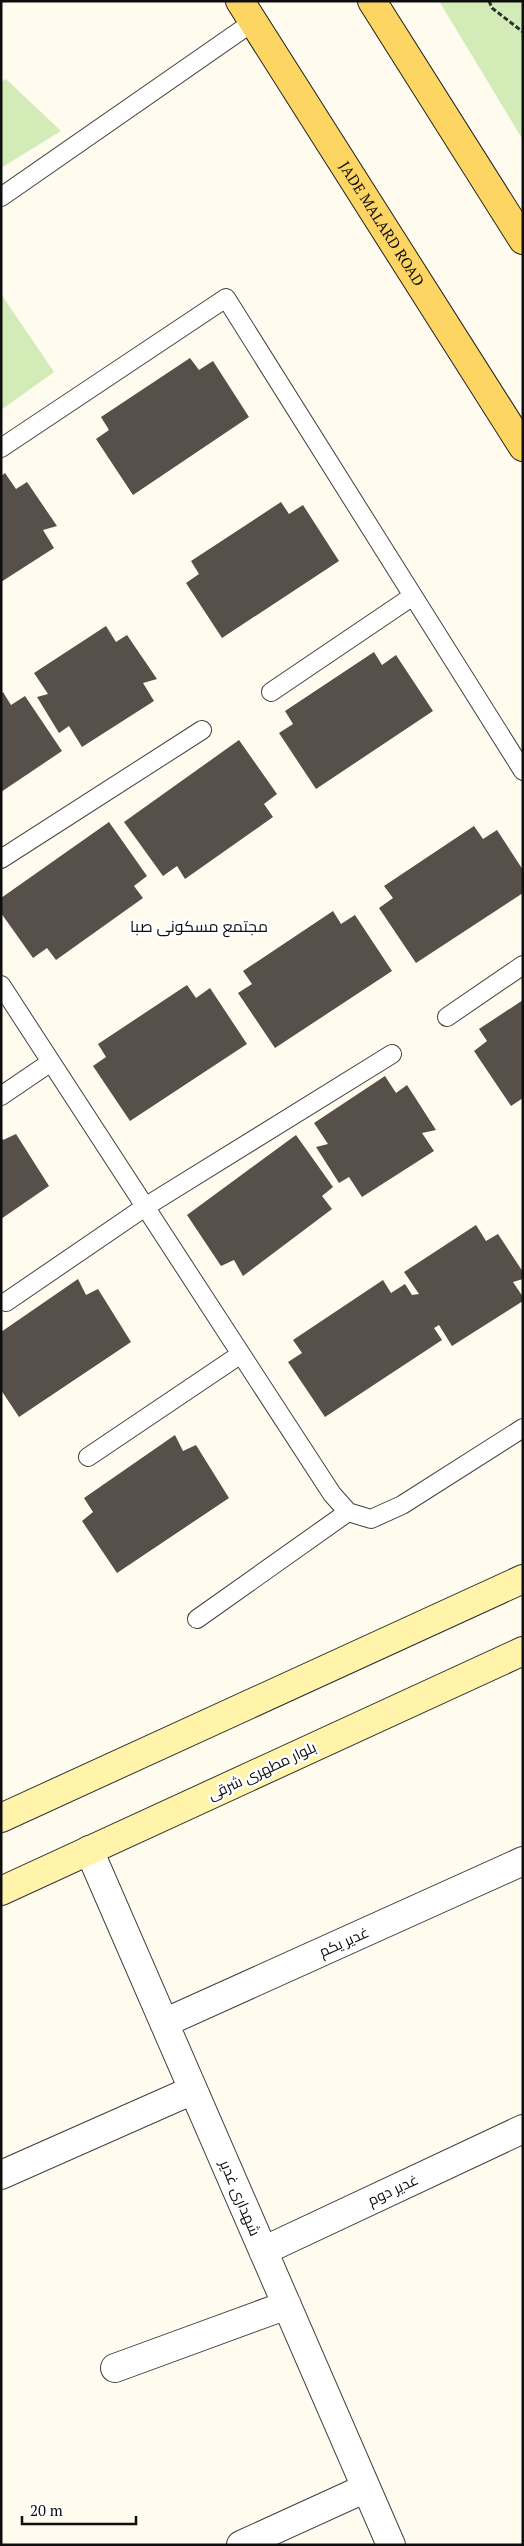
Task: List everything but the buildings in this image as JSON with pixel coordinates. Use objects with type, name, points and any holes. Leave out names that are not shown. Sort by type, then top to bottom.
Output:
[{"type":"main road","points":[[372,1],[523,240]]},
{"type":"main road","name":"JADE MALARD ROAD","points":[[246,12],[523,447]]},
{"type":"main road","points":[[1,1818],[523,1579]]},
{"type":"main road","name":"بلوار مطهری شرقی","points":[[1,1891],[523,1651]]},
{"type":"street","name":"شهداری غدیر","points":[[89,1850],[391,2545]]},
{"type":"street","name":"غدیر یکم","points":[[164,2023],[523,1862]]},
{"type":"street","points":[[1,2175],[193,2090]]},
{"type":"street","name":"غدیر دوم","points":[[263,2251],[523,2129]]},
{"type":"street","points":[[115,2368],[286,2305]]},
{"type":"street","points":[[241,2545],[366,2488]]},
{"type":"lane","points":[[1,197],[246,12]]},
{"type":"lane","points":[[1,448],[226,298],[523,771]]},
{"type":"lane","points":[[271,692],[413,596]]},
{"type":"lane","points":[[1,859],[202,730]]},
{"type":"lane","points":[[447,1017],[523,965]]},
{"type":"lane","points":[[1,985],[332,1494],[348,1512],[371,1519],[402,1505],[523,1428]]},
{"type":"lane","points":[[6,1302],[145,1207],[392,1054]]},
{"type":"lane","points":[[1,1096],[51,1062]]},
{"type":"lane","points":[[88,1458],[241,1354]]},
{"type":"lane","points":[[197,1618],[348,1512]]},
{"type":"path","points":[[489,1],[492,8],[523,32]]},
{"type":"green space","points":[[439,1],[523,1],[523,140]]},
{"type":"green space","points":[[6,79],[61,131],[1,168],[1,82]]},
{"type":"green space","points":[[1,294],[54,372],[1,410]]},
{"type":"district","name":"مجتمع مسکونی صبا","points":[[199,926]]}]
